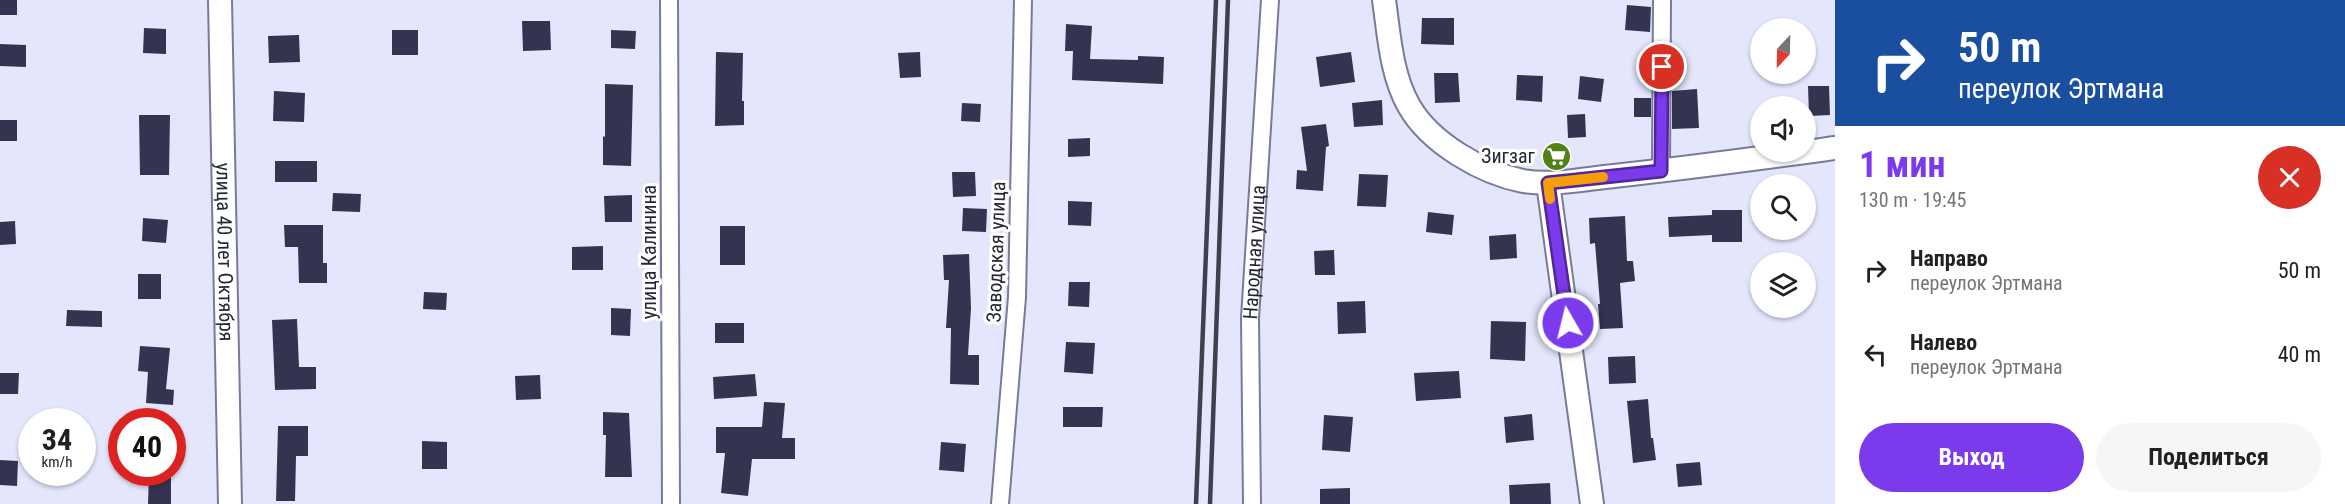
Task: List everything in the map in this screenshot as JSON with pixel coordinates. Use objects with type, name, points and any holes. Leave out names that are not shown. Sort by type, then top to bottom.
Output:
[{"type":"street","name":"улица 40 лет Октября","points":[[220,0],[231,504]]},
{"type":"street","name":"улица Калинина","points":[[669,0],[671,504]]},
{"type":"street","name":"Заводская улица","points":[[1000,504],[1017,297],[1023,0]]},
{"type":"street","name":"Народная улица","points":[[1252,504],[1250,318],[1270,0]]},
{"type":"street","points":[[1384,0],[1397,76],[1408,105],[1426,131],[1458,154],[1496,172],[1523,181],[1548,183],[1835,148]]},
{"type":"street","points":[[1661,171],[1662,0]]},
{"type":"street","points":[[1548,183],[1592,504]]},
{"type":"building","points":[[0,0],[17,0],[17,15],[0,15]]},
{"type":"building","points":[[1627,5],[1651,7],[1650,32],[1625,30]]},
{"type":"building","points":[[1422,18],[1454,18],[1454,45],[1421,44]]},
{"type":"building","points":[[522,21],[550,21],[551,50],[523,51]]},
{"type":"building","points":[[1066,24],[1092,26],[1090,59],[1138,60],[1138,56],[1164,57],[1163,84],[1072,80],[1073,51],[1065,51]]},
{"type":"building","points":[[144,28],[166,29],[166,54],[143,53]]},
{"type":"building","points":[[392,30],[418,30],[418,55],[392,55]]},
{"type":"building","points":[[611,30],[636,31],[635,49],[611,48]]},
{"type":"building","points":[[299,35],[300,62],[269,63],[268,36]]},
{"type":"building","points":[[0,44],[26,45],[26,67],[0,66]]},
{"type":"building","points":[[716,52],[743,53],[744,125],[715,126]]},
{"type":"building","points":[[920,52],[921,77],[900,78],[898,53]]},
{"type":"building","points":[[1351,52],[1355,82],[1320,87],[1316,57]]},
{"type":"building","points":[[1434,73],[1458,73],[1460,102],[1435,103]]},
{"type":"building","points":[[1517,75],[1543,76],[1542,102],[1516,100]]},
{"type":"building","points":[[1580,76],[1604,79],[1601,102],[1578,99]]},
{"type":"building","points":[[605,84],[633,85],[631,166],[603,165]]},
{"type":"building","points":[[1808,86],[1829,86],[1830,115],[1816,116],[1816,96],[1808,96]]},
{"type":"building","points":[[1697,89],[1699,128],[1672,129],[1672,91]]},
{"type":"building","points":[[274,91],[305,93],[304,122],[273,121]]},
{"type":"building","points":[[1634,98],[1651,98],[1651,117],[1634,117]]},
{"type":"building","points":[[1382,100],[1383,125],[1354,127],[1352,103]]},
{"type":"building","points":[[962,103],[981,104],[980,122],[961,121]]},
{"type":"building","points":[[1585,114],[1586,137],[1568,138],[1567,115]]},
{"type":"building","points":[[139,115],[170,115],[169,175],[140,175]]},
{"type":"building","points":[[0,120],[17,120],[17,141],[0,141]]},
{"type":"building","points":[[1326,124],[1329,146],[1326,147],[1323,191],[1296,189],[1297,170],[1307,171],[1301,127]]},
{"type":"building","points":[[1090,138],[1090,156],[1068,157],[1068,139]]},
{"type":"building","points":[[275,161],[317,161],[317,182],[275,182]]},
{"type":"building","points":[[952,172],[975,172],[976,196],[953,197]]},
{"type":"building","points":[[1359,174],[1388,175],[1386,207],[1357,206]]},
{"type":"building","points":[[333,193],[361,194],[360,212],[332,211]]},
{"type":"building","points":[[632,195],[632,222],[605,222],[604,196]]},
{"type":"building","points":[[1068,201],[1092,202],[1091,226],[1068,225]]},
{"type":"building","points":[[963,208],[987,209],[986,232],[962,231]]},
{"type":"building","points":[[1712,210],[1742,210],[1742,242],[1712,242],[1712,235],[1669,237],[1668,217],[1712,215]]},
{"type":"building","points":[[1428,212],[1454,215],[1452,235],[1426,232]]},
{"type":"building","points":[[1625,216],[1627,261],[1633,261],[1635,281],[1620,283],[1623,328],[1600,329],[1595,243],[1590,244],[1589,218]]},
{"type":"building","points":[[143,218],[168,220],[166,243],[142,241]]},
{"type":"building","points":[[15,221],[16,244],[0,245],[0,222]]},
{"type":"building","points":[[284,225],[323,225],[323,263],[327,263],[327,283],[299,283],[298,247],[285,247]]},
{"type":"building","points":[[720,226],[745,226],[745,265],[720,265]]},
{"type":"building","points":[[1516,234],[1517,258],[1490,260],[1489,236]]},
{"type":"building","points":[[603,246],[603,270],[572,270],[572,247]]},
{"type":"building","points":[[1334,250],[1335,275],[1315,275],[1314,251]]},
{"type":"building","points":[[969,254],[971,308],[968,355],[979,355],[979,385],[950,384],[951,328],[946,328],[949,280],[944,280],[943,255]]},
{"type":"building","points":[[138,274],[161,274],[161,299],[138,299]]},
{"type":"building","points":[[1069,282],[1090,282],[1089,307],[1068,306]]},
{"type":"building","points":[[424,292],[447,293],[446,310],[423,309]]},
{"type":"building","points":[[1365,301],[1366,333],[1338,334],[1337,302]]},
{"type":"building","points":[[611,308],[631,309],[630,336],[611,335]]},
{"type":"building","points":[[67,310],[102,311],[102,327],[66,326]]},
{"type":"building","points":[[297,319],[299,367],[316,367],[316,389],[275,390],[272,320]]},
{"type":"building","points":[[1491,321],[1526,322],[1525,361],[1490,359]]},
{"type":"building","points":[[715,323],[744,323],[744,343],[715,343]]},
{"type":"building","points":[[1066,342],[1095,343],[1093,374],[1064,372]]},
{"type":"building","points":[[140,346],[170,348],[166,389],[174,390],[173,405],[146,403],[148,372],[138,371]]},
{"type":"building","points":[[1635,356],[1636,383],[1609,384],[1608,357]]},
{"type":"building","points":[[1459,371],[1461,398],[1416,401],[1414,373]]},
{"type":"building","points":[[0,373],[19,373],[18,394],[0,394]]},
{"type":"building","points":[[755,374],[757,396],[714,399],[713,377]]},
{"type":"building","points":[[540,375],[541,399],[516,400],[515,376]]},
{"type":"building","points":[[1648,399],[1651,438],[1653,438],[1656,460],[1633,463],[1627,401]]},
{"type":"building","points":[[764,402],[785,403],[782,438],[795,438],[795,459],[752,459],[748,496],[721,493],[725,453],[716,453],[716,427],[762,427]]},
{"type":"building","points":[[1063,407],[1103,407],[1102,427],[1063,427]]},
{"type":"building","points":[[603,412],[629,413],[632,477],[605,477],[606,435],[603,435]]},
{"type":"building","points":[[1532,414],[1534,440],[1506,443],[1504,417]]},
{"type":"building","points":[[1324,415],[1353,417],[1350,452],[1322,450]]},
{"type":"building","points":[[278,426],[308,426],[308,456],[296,456],[295,501],[276,501]]},
{"type":"building","points":[[422,441],[447,442],[447,469],[422,469]]},
{"type":"building","points":[[941,442],[966,444],[964,472],[939,470]]},
{"type":"building","points":[[0,460],[18,461],[17,486],[0,485]]},
{"type":"building","points":[[1700,462],[1702,485],[1678,487],[1676,464]]},
{"type":"building","points":[[1550,483],[1551,504],[1510,504],[1509,485]]},
{"type":"building","points":[[149,486],[171,486],[171,504],[148,504]]},
{"type":"building","points":[[1350,488],[1350,504],[1320,504],[1320,489]]},
{"type":"railway","points":[[1196,504],[1216,0]]},
{"type":"railway","points":[[1210,504],[1228,0]]},
{"type":"slow traffic","points":[[1550,199],[1548,183],[1603,177]]},
{"type":"place","name":"Зигзаг","points":[[1556,156]]},
{"type":"route","points":[[1568,323],[1548,183],[1661,171],[1662,67]]}]
